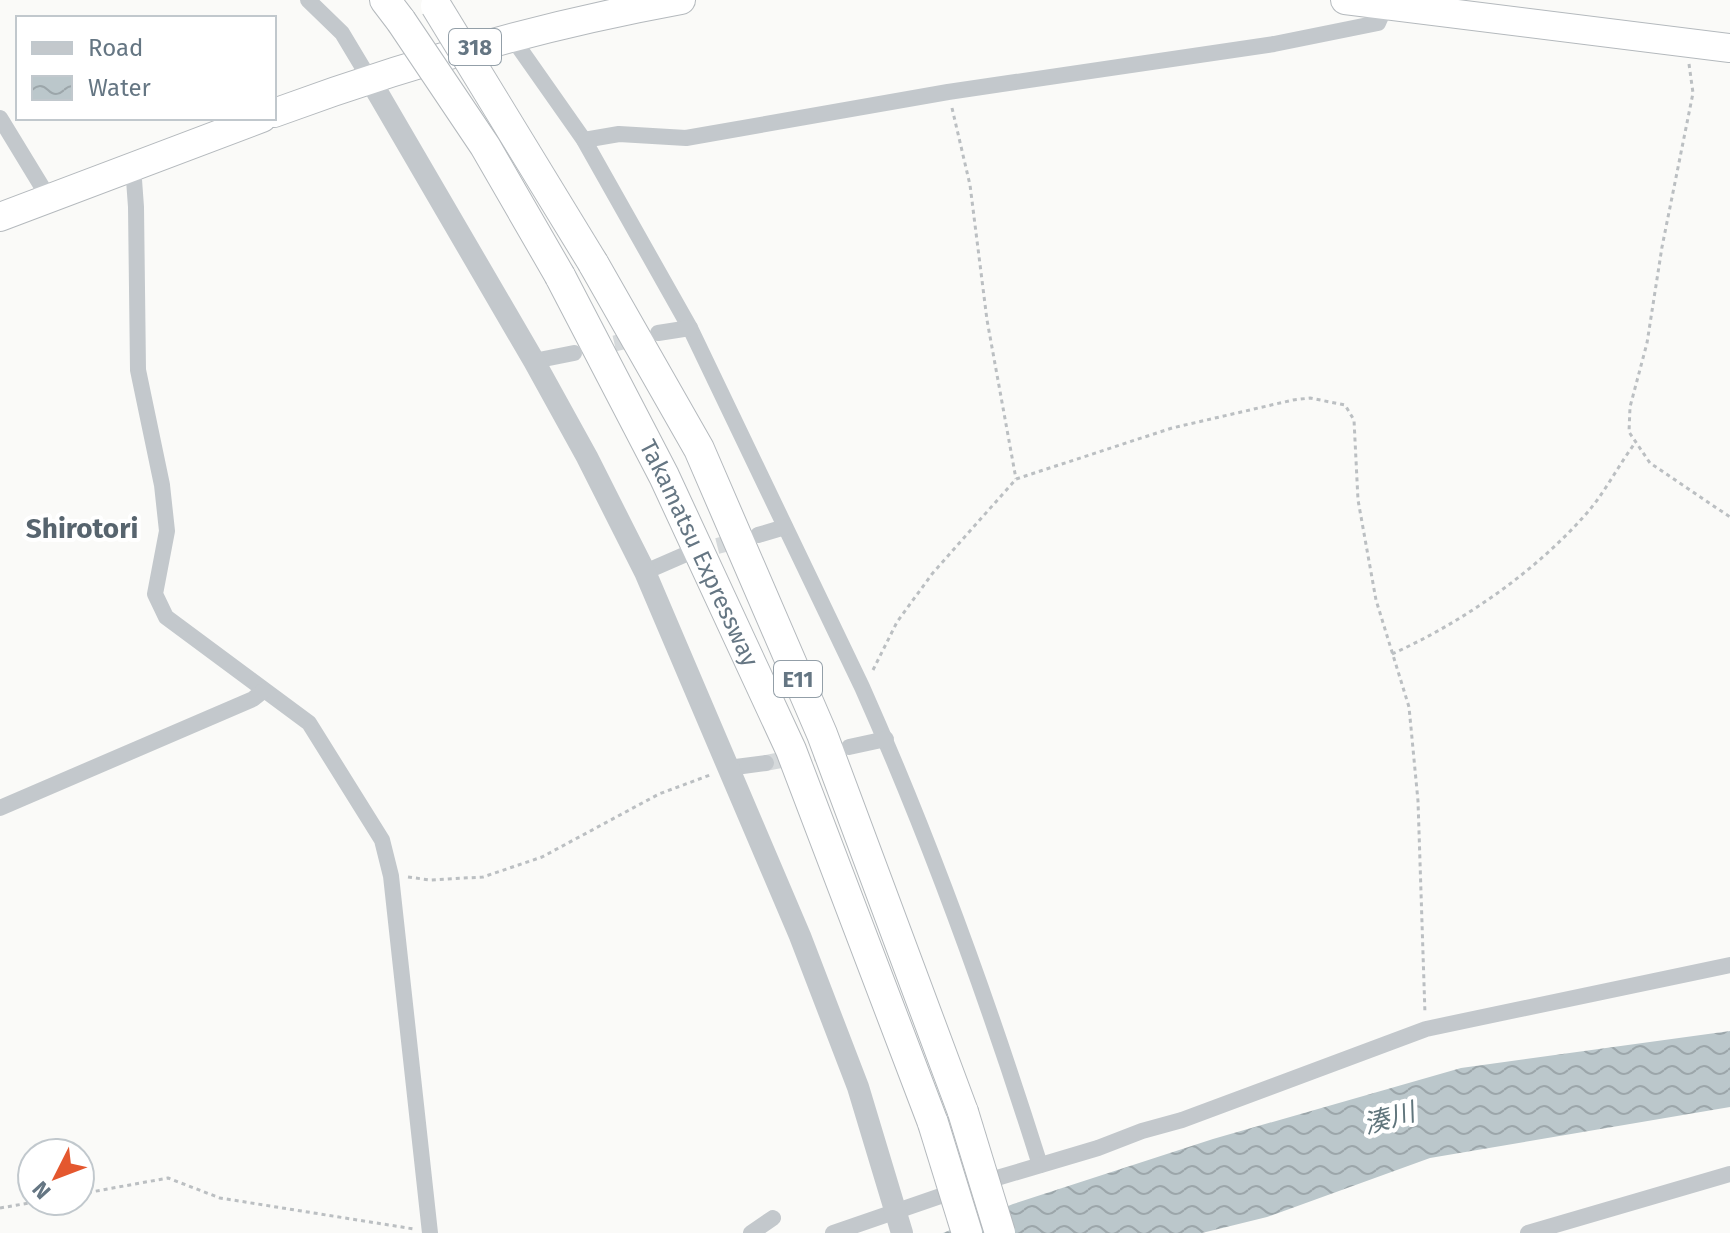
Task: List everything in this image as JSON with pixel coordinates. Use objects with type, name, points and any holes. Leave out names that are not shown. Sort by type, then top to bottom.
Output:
[{"type":"highway","name":"318","points":[[276,112],[369,78],[511,36],[681,0]]},
{"type":"highway","points":[[1345,0],[1730,48]]},
{"type":"highway","name":"Takamatsu Expressway","points":[[434,3],[593,263],[699,449],[822,734],[963,1112],[1000,1233]]},
{"type":"highway","name":"Takamatsu Expressway","points":[[393,11],[485,146],[560,276],[664,476],[791,750],[933,1123],[967,1233]]},
{"type":"highway","points":[[0,217],[257,120]]},
{"type":"street","points":[[308,0],[342,33],[369,78],[534,361],[645,572],[800,936],[848,1060],[899,1222]]},
{"type":"street","points":[[584,140],[619,134],[686,138],[948,92],[1274,44],[1378,23],[1386,5]]},
{"type":"street","points":[[511,36],[584,140],[690,328],[862,687],[886,739],[1000,1039],[1040,1165]]},
{"type":"street","points":[[0,118],[50,200]]},
{"type":"street","points":[[133,166],[138,370],[162,485],[167,531],[155,594],[166,617],[309,723],[382,840],[391,876],[430,1232]]},
{"type":"street","points":[[658,333],[690,328]]},
{"type":"street","points":[[534,361],[574,353]]},
{"type":"street","points":[[758,535],[785,527]]},
{"type":"street","points":[[645,572],[684,555]]},
{"type":"street","points":[[0,808],[253,699],[263,691]]},
{"type":"street","points":[[849,747],[886,739]]},
{"type":"street","points":[[728,768],[766,763]]},
{"type":"street","points":[[833,1233],[899,1222],[1040,1165],[1182,1120],[1426,1029],[1730,965]]},
{"type":"street","points":[[1528,1233],[1730,1174]]},
{"type":"street","points":[[751,1233],[773,1218]]},
{"type":"path","points":[[1687,43],[1693,93],[1662,247],[1647,343],[1630,407],[1629,432],[1650,463],[1730,517]]},
{"type":"path","points":[[948,92],[970,185],[987,320],[1016,479]]},
{"type":"path","points":[[862,687],[897,622],[923,586],[1016,479],[1172,428],[1293,400],[1310,398],[1345,405],[1354,420],[1358,500],[1376,600],[1409,707],[1418,801],[1426,1029]]},
{"type":"path","points":[[1392,654],[1420,642],[1543,559],[1588,512],[1635,443]]},
{"type":"path","points":[[391,876],[430,880],[483,877],[542,857],[659,794],[728,768]]},
{"type":"path","points":[[96,1191],[168,1178],[220,1198],[430,1232]]},
{"type":"water","name":"湊川","points":[[1730,1031],[1730,1107],[1430,1158],[1267,1217],[1202,1233],[943,1233],[1013,1204],[1213,1139],[1461,1068]]},
{"type":"tunnel","points":[[591,349],[642,337]]},
{"type":"tunnel","points":[[694,552],[745,539]]},
{"type":"tunnel","points":[[766,763],[835,749]]},
{"type":"district","name":"Shirotori","points":[[82,528]]}]
